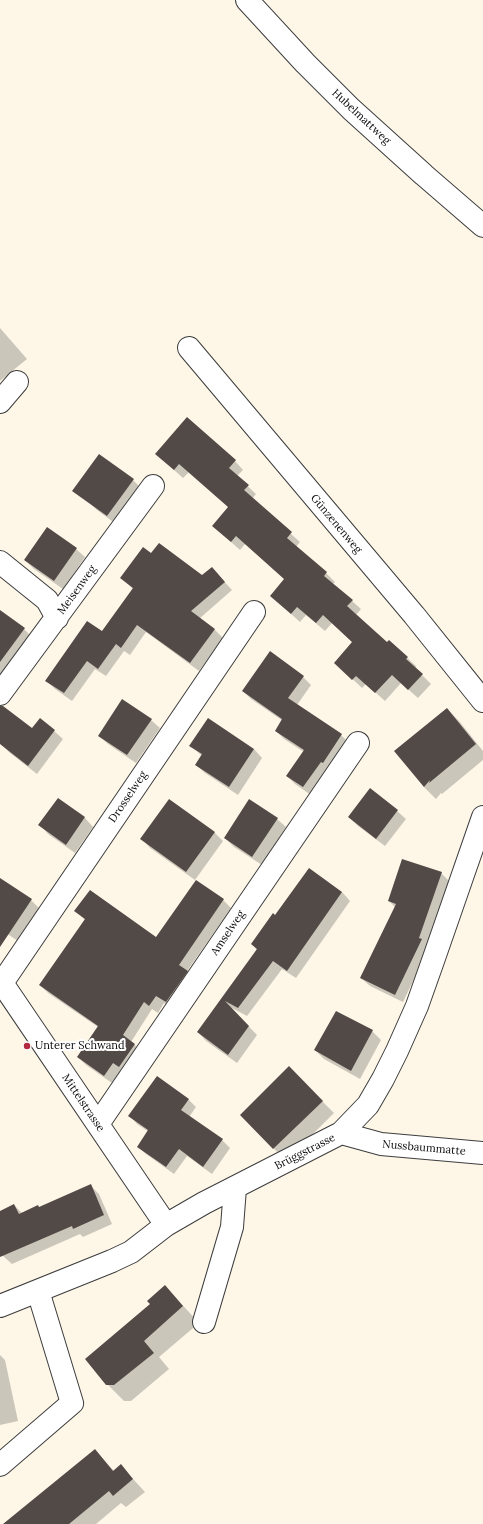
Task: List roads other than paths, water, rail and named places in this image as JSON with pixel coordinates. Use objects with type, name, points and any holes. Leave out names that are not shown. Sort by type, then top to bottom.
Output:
[{"type":"street","name":"Hubelmattweg","points":[[247,0],[305,64],[350,109],[483,226]]},
{"type":"street","name":"Günzenenweg","points":[[189,348],[414,615],[483,701]]},
{"type":"street","points":[[0,402],[17,382]]},
{"type":"street","name":"Meisenweg","points":[[0,694],[153,486]]},
{"type":"street","points":[[0,562],[47,600],[57,618]]},
{"type":"street","name":"Drosselweg","points":[[1,981],[254,612]]},
{"type":"street","name":"Amselweg","points":[[98,1124],[358,743]]},
{"type":"street","name":"Brüggstrasse","points":[[0,1306],[112,1261],[130,1252],[166,1225],[342,1133],[368,1105],[397,1051],[427,978],[483,817]]},
{"type":"street","name":"Mittelstrasse","points":[[1,981],[146,1193],[166,1225]]},
{"type":"street","name":"Nussbaummatte","points":[[342,1133],[381,1144],[483,1153]]},
{"type":"street","points":[[204,1322],[232,1226],[235,1188]]},
{"type":"street","points":[[0,1465],[72,1403],[38,1291]]},
{"type":"place","name":"Unterer Schwand","points":[[27,1046]]}]
